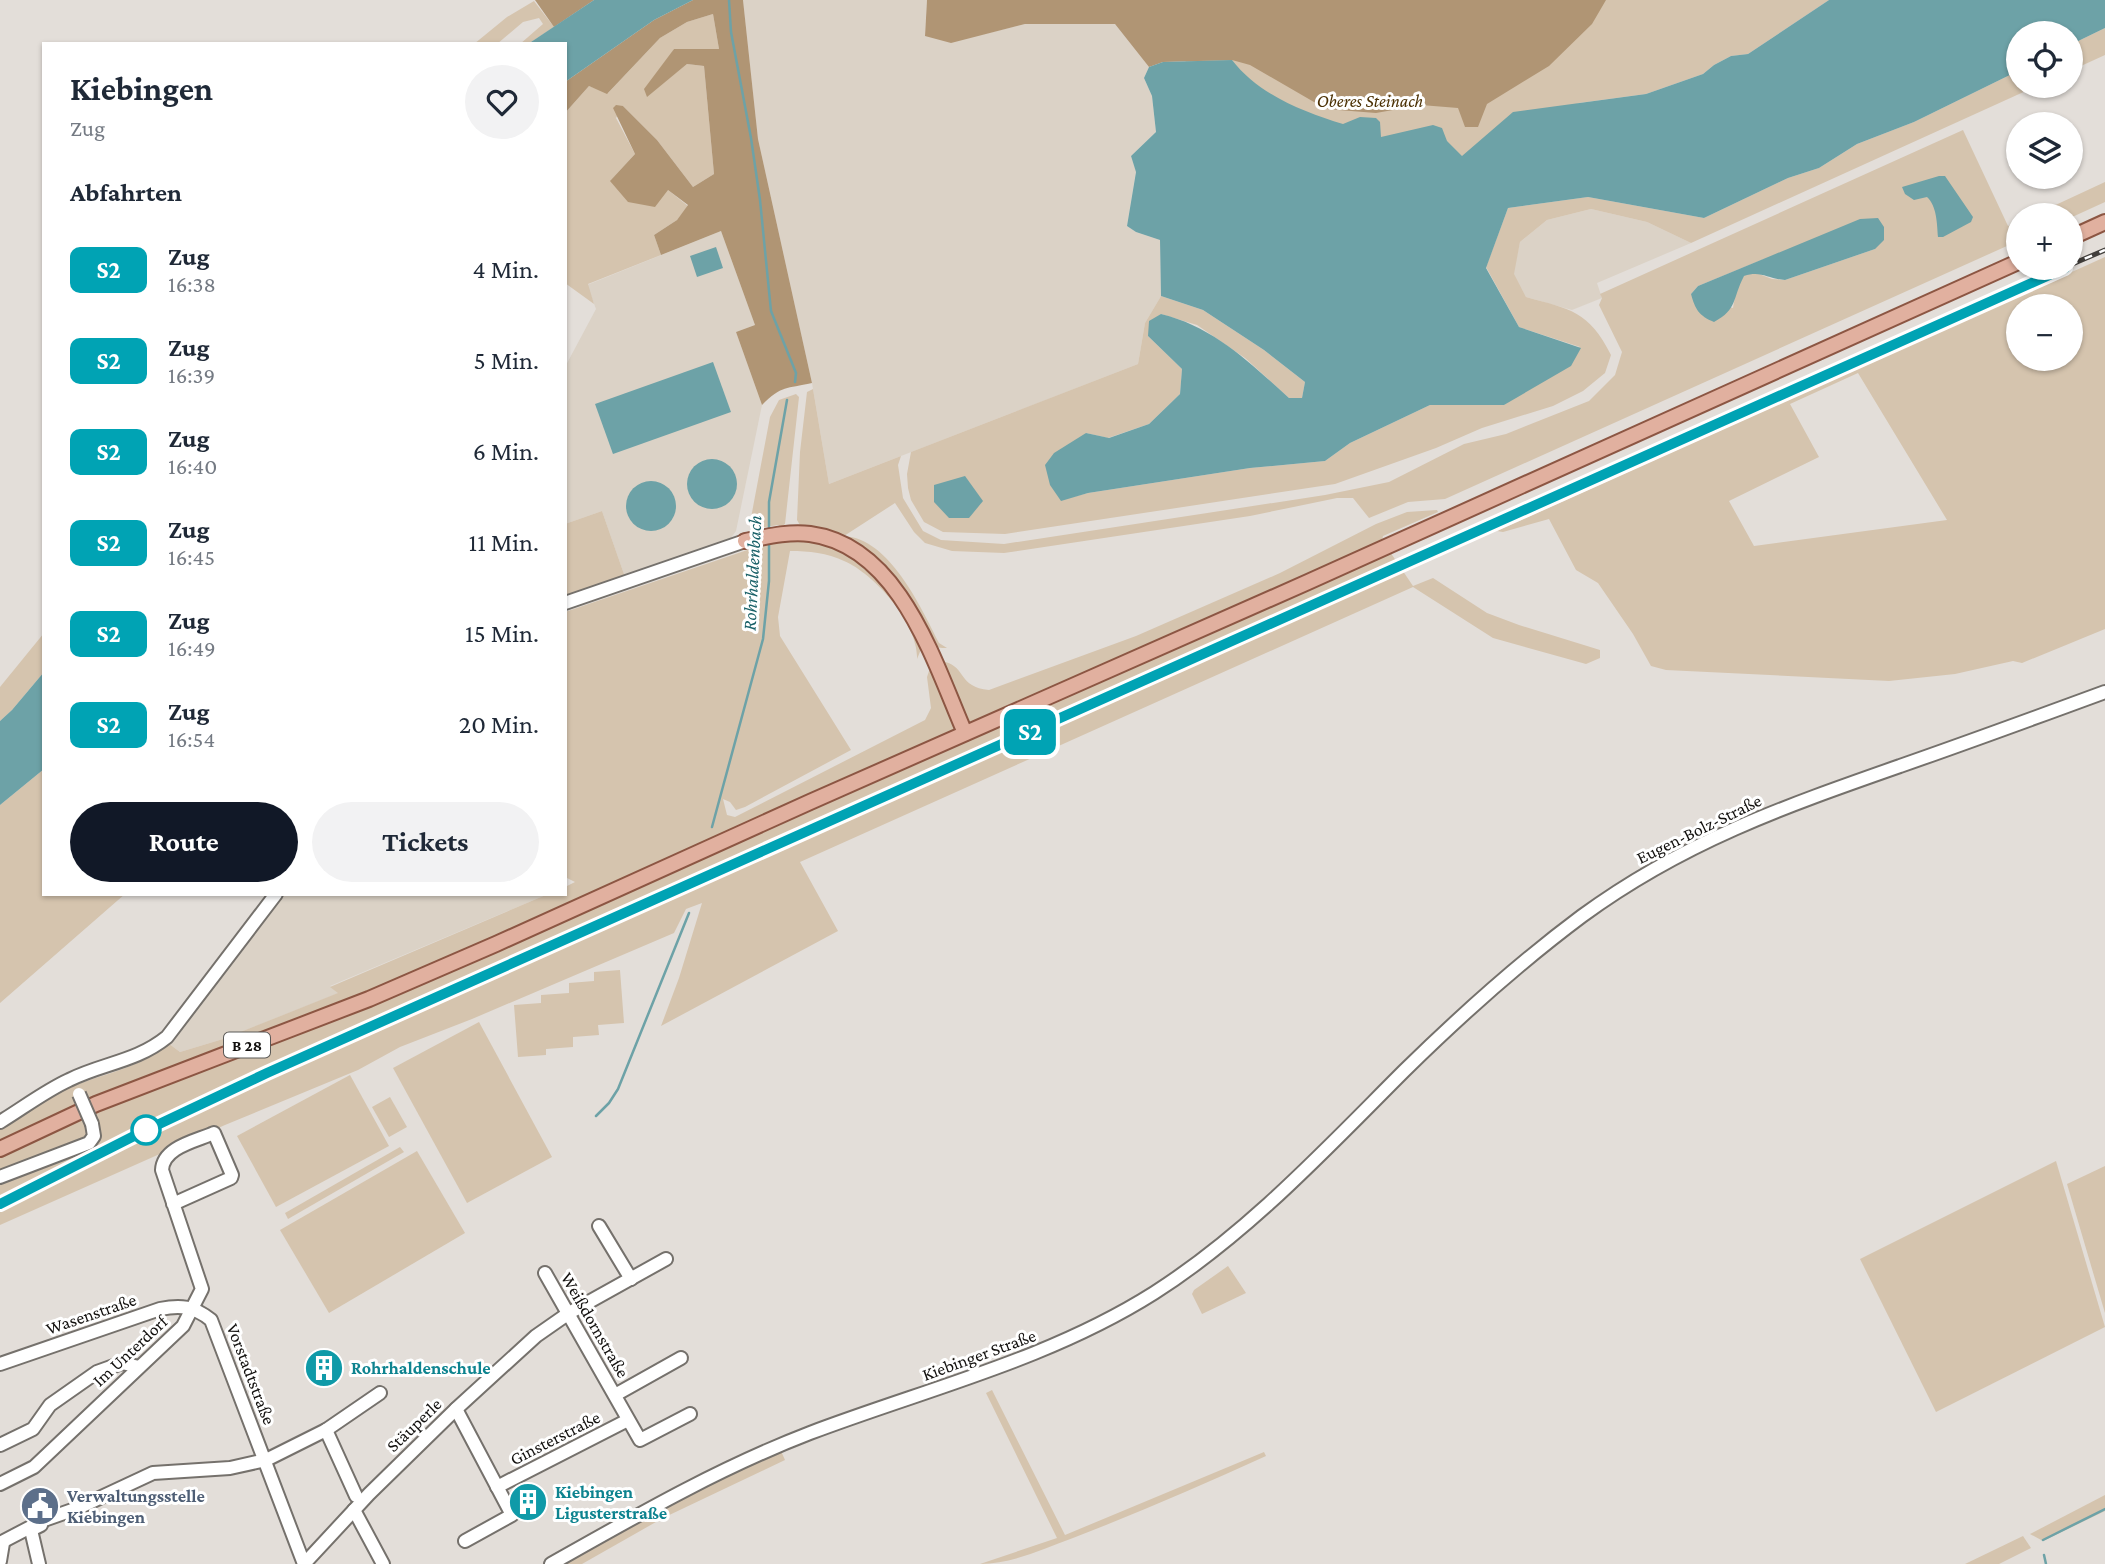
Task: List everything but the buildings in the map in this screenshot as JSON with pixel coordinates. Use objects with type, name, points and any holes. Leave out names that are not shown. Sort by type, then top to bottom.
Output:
[{"type":"main road","points":[[2083,232],[2105,222]]},
{"type":"main road","name":"B 28","points":[[0,1149],[96,1104],[382,993],[1321,576],[2006,267]]},
{"type":"main road","points":[[750,540],[810,534],[845,545],[869,560],[902,598],[920,629],[965,733]]},
{"type":"street","points":[[567,602],[750,540]]},
{"type":"street","name":"Eugen-Bolz-Straße","points":[[1371,1104],[1446,1031],[1532,956],[1598,905],[1674,857],[1763,815],[2105,692]]},
{"type":"street","points":[[0,1122],[71,1079],[137,1056],[167,1037],[274,896]]},
{"type":"street","points":[[0,1177],[89,1143],[94,1136],[92,1124],[71,1079]]},
{"type":"street","name":"Kiebinger Straße","points":[[551,1564],[675,1495],[748,1459],[814,1432],[1025,1357],[1126,1310],[1183,1273],[1244,1226],[1371,1104]]},
{"type":"street","points":[[173,1204],[231,1178],[214,1133],[168,1153],[162,1161],[162,1170],[173,1204],[202,1289],[194,1308]]},
{"type":"street","points":[[599,1226],[631,1279]]},
{"type":"street","name":"Stäuperle","points":[[304,1564],[354,1510],[456,1409],[536,1336],[569,1313],[666,1259]]},
{"type":"street","name":"Weißdornstraße","points":[[545,1273],[640,1440],[690,1414]]},
{"type":"street","name":"Wasenstraße","points":[[0,1364],[160,1309],[174,1306],[194,1308]]},
{"type":"street","name":"Im Unterdorf","points":[[0,1484],[34,1466],[184,1326],[194,1308]]},
{"type":"street","name":"Vorstadtstraße","points":[[194,1308],[211,1320],[304,1564]]},
{"type":"street","name":"Weißdornstraße","points":[[615,1395],[681,1358]]},
{"type":"street","points":[[0,1446],[33,1429],[50,1405],[97,1372],[122,1363],[139,1367]]},
{"type":"street","points":[[0,1561],[1,1543],[44,1520],[153,1473],[230,1468],[266,1460],[326,1430],[380,1393]]},
{"type":"street","points":[[456,1409],[512,1515],[465,1541]]},
{"type":"street","name":"Ginsterstraße","points":[[497,1487],[628,1420]]},
{"type":"street","points":[[326,1430],[356,1496]]},
{"type":"street","points":[[354,1510],[383,1564]]},
{"type":"street","points":[[38,1564],[32,1530],[43,1524],[44,1520]]},
{"type":"shaded area","points":[[743,0],[927,0],[925,35],[951,42],[1025,24],[1115,24],[1149,67],[1144,78],[1152,96],[1156,132],[1131,156],[1136,171],[1127,226],[1160,240],[1161,296],[1145,323],[1138,364],[829,484],[812,383],[758,139]]},
{"type":"shaded area","points":[[1591,209],[1647,222],[1691,243],[1597,283],[1602,298],[1572,310],[1526,297],[1513,274],[1520,242],[1547,220]]},
{"type":"shaded area","points":[[721,231],[755,325],[736,332],[762,405],[736,531],[730,539],[625,577],[602,511],[567,523],[567,363],[596,309],[587,285]]},
{"type":"shaded area","points":[[280,896],[543,896],[330,986],[339,993],[223,1039],[180,1052],[168,1043]]},
{"type":"green space","points":[[535,0],[594,0],[554,27]]},
{"type":"green space","points":[[693,0],[743,0],[758,139],[812,383],[780,391],[762,405],[736,332],[755,325],[721,231],[661,255],[654,235],[677,220],[688,205],[668,190],[655,207],[628,202],[610,181],[635,154],[613,108],[616,105],[623,106],[657,140],[693,187],[714,174],[704,66],[687,64],[647,97],[644,89],[674,49],[719,49],[713,14],[687,22],[660,38],[607,94],[589,86],[567,111],[567,81],[654,20]]},
{"type":"green space","points":[[927,0],[1606,0],[1592,24],[1549,66],[1487,104],[1478,127],[1465,127],[1458,108],[1421,105],[1376,113],[1326,109],[1250,65],[1232,60],[1163,62],[1149,67],[1115,24],[1025,24],[951,43],[925,36]]},
{"type":"green space","name":"Oberes Steinach","points":[[1123,0],[1829,0],[1748,54],[1731,56],[1703,74],[1646,94],[1579,103],[1352,225]]},
{"type":"green space","points":[[534,1],[554,27],[531,42],[522,42],[543,24],[539,18],[523,22],[499,42],[476,42],[507,17]]},
{"type":"green space","points":[[713,14],[719,49],[674,49],[647,96],[687,64],[704,66],[714,174],[693,187],[657,140],[623,106],[616,118],[635,154],[611,180],[668,190],[688,206],[677,220],[654,235],[661,255],[588,284],[594,304],[567,284],[567,111],[589,86],[608,93],[660,38],[687,22]]},
{"type":"green space","points":[[2105,28],[2105,55],[2083,65],[2083,39]]},
{"type":"green space","points":[[2006,77],[2006,98],[2011,98],[1691,243],[1647,222],[1591,209],[1547,220],[1520,242],[1514,274],[1526,297],[1566,309],[1586,320],[1603,340],[1611,355],[1605,373],[1583,391],[1553,406],[1482,428],[1436,448],[1335,484],[1005,534],[943,532],[924,522],[911,500],[907,474],[911,452],[1138,364],[1145,323],[1161,296],[1203,310],[1264,350],[1305,382],[1302,398],[1289,398],[1245,358],[1197,325],[1161,314],[1148,336],[1182,369],[1180,394],[1149,424],[1108,438],[1086,433],[1061,500],[1088,493],[1250,468],[1325,461],[1350,443],[1430,405],[1504,405],[1580,347],[1519,327],[1486,267],[1508,208],[1588,197],[1704,218],[1788,178],[1819,168],[1857,144],[1914,122]]},
{"type":"green space","points":[[1963,130],[2006,222],[2006,246],[1445,499],[1408,502],[1369,518],[1353,498],[1337,498],[1250,516],[1004,553],[952,551],[925,543],[914,532],[895,503],[844,536],[860,540],[889,561],[913,594],[939,643],[947,648],[932,643],[905,588],[881,562],[851,541],[818,529],[801,527],[797,520],[800,452],[807,392],[813,389],[829,484],[901,456],[898,465],[903,498],[923,531],[941,540],[1004,544],[1325,495],[1389,482],[1464,444],[1506,434],[1589,401],[1615,375],[1622,352],[1599,305],[1602,298],[1600,294]],"holes":[[[1875,249],[1785,280],[1772,279],[1754,272],[1743,276],[1736,291],[1733,308],[1691,294],[1698,286],[1764,259]]]},
{"type":"green space","points":[[2105,182],[2105,202],[2083,212],[2083,203],[2060,203]]},
{"type":"green space","points":[[2105,257],[2105,629],[2022,663],[2013,661],[1955,674],[1889,681],[1666,670],[1651,666],[1598,583],[1576,570],[1549,519],[1503,532],[1497,531],[2006,302],[2006,371],[2083,371],[2083,294],[2023,294],[2054,280],[2083,280],[2083,267]],"holes":[[[1858,373],[1947,520],[1754,546],[1729,501],[1819,457],[1790,404]]]},
{"type":"green space","points":[[796,394],[799,397],[785,524],[781,527],[778,525],[753,529],[750,523],[770,417],[779,400]]},
{"type":"green space","points":[[602,511],[625,577],[567,598],[567,523]]},
{"type":"green space","points":[[1407,512],[1438,512],[1383,536],[1382,540],[1413,586],[1433,578],[1487,613],[1600,650],[1600,658],[1586,664],[1493,638],[1413,587],[800,862],[838,931],[661,1026],[702,903],[686,909],[674,933],[400,1047],[358,1070],[225,1125],[0,1225],[0,1130],[52,1096],[144,1060],[168,1043],[180,1052],[223,1039],[338,993],[330,987],[543,896],[567,896],[567,886],[575,882],[567,878],[567,611],[759,546],[791,540],[819,544],[846,554],[870,570],[890,590],[922,647],[917,659],[916,646],[903,616],[869,577],[831,556],[790,551],[778,617],[780,636],[851,750],[745,807],[736,810],[730,802],[723,799],[727,815],[735,817],[925,720],[931,708],[927,677],[929,671],[945,662],[956,668],[972,685],[989,690],[1136,636],[1280,573],[1376,524]]},
{"type":"green space","points":[[42,635],[42,674],[0,721],[0,687]]},
{"type":"green space","points":[[42,771],[42,896],[123,896],[0,1003],[0,805]]},
{"type":"green space","points":[[620,970],[624,1023],[598,1025],[599,1035],[573,1037],[573,1047],[546,1049],[546,1055],[518,1057],[514,1005],[541,1003],[541,995],[569,993],[569,983],[594,981],[594,972]]},
{"type":"green space","points":[[479,1022],[552,1157],[467,1203],[393,1068]]},
{"type":"green space","points":[[350,1075],[389,1146],[276,1207],[237,1136]]},
{"type":"green space","points":[[390,1097],[407,1127],[389,1137],[372,1107]]},
{"type":"green space","points":[[400,1147],[404,1152],[288,1219],[285,1213]]},
{"type":"green space","points":[[417,1151],[465,1233],[329,1313],[280,1230]]},
{"type":"green space","points":[[2056,1161],[2105,1327],[1936,1412],[1860,1259]]},
{"type":"green space","points":[[2105,1166],[2105,1313],[2067,1184]]},
{"type":"green space","points":[[1228,1266],[1246,1293],[1202,1314],[1192,1294],[1194,1290]]},
{"type":"green space","points":[[992,1390],[1065,1535],[1264,1452],[1266,1456],[1146,1509],[1039,1551],[1016,1559],[980,1564],[1057,1538],[986,1393]]},
{"type":"green space","points":[[781,1451],[785,1460],[663,1518],[582,1564],[563,1564],[682,1497]]},
{"type":"green space","points":[[2105,1495],[2105,1511],[2043,1541],[2030,1534]]},
{"type":"green space","points":[[2023,1536],[2031,1548],[1999,1564],[1965,1564]]},
{"type":"water","points":[[594,0],[693,0],[654,20],[567,81],[567,42],[531,42]]},
{"type":"water","points":[[1829,0],[2105,0],[2105,28],[2083,39],[2083,21],[2006,21],[2006,77],[1914,122],[1857,144],[1819,168],[1788,178],[1704,218],[1588,197],[1508,208],[1486,268],[1519,327],[1581,348],[1571,366],[1504,405],[1430,405],[1350,443],[1325,461],[1250,468],[1088,493],[1061,501],[1050,485],[1045,465],[1054,453],[1086,433],[1109,438],[1149,424],[1180,394],[1182,369],[1148,336],[1149,321],[1161,314],[1214,337],[1245,359],[1289,398],[1302,398],[1305,382],[1264,350],[1203,310],[1161,296],[1160,240],[1127,226],[1136,172],[1131,156],[1156,132],[1152,96],[1144,78],[1149,67],[1163,62],[1232,60],[1268,92],[1312,114],[1343,124],[1360,117],[1376,118],[1380,122],[1381,137],[1433,125],[1442,128],[1447,141],[1462,156],[1513,112],[1646,94],[1703,74],[1731,56],[1748,54]]},
{"type":"water","points":[[1945,176],[1973,217],[1971,222],[1943,237],[1938,237],[1933,205],[1927,197],[1914,200],[1905,194],[1902,187]]},
{"type":"water","points":[[1878,218],[1884,227],[1884,240],[1875,249],[1785,280],[1760,274],[1744,276],[1731,308],[1714,322],[1696,308],[1691,294],[1698,286],[1860,219]]},
{"type":"water","points":[[716,247],[723,268],[697,277],[690,256]]},
{"type":"water","points":[[713,362],[731,412],[613,454],[595,404]]},
{"type":"water","points":[[712,459],[730,466],[737,484],[730,502],[712,509],[694,502],[687,484],[694,466]]},
{"type":"water","points":[[965,476],[983,501],[969,518],[949,518],[934,502],[934,485]]},
{"type":"water","points":[[651,481],[669,488],[676,506],[669,524],[651,531],[633,524],[626,506],[633,488]]},
{"type":"water","points":[[42,674],[42,771],[0,805],[0,721]]},
{"type":"waterway","name":"Rohrhaldenbach","points":[[729,0],[731,32],[760,200],[771,311],[796,373],[795,382]]},
{"type":"waterway","name":"Rohrhaldenbach","points":[[769,530],[769,502],[787,400]]},
{"type":"waterway","name":"Rohrhaldenbach","points":[[712,827],[763,639],[769,581],[769,543]]},
{"type":"waterway","name":"Rohrhaldenbach","points":[[596,1116],[618,1089],[689,913]]},
{"type":"waterway","points":[[2043,1540],[2105,1509]]},
{"type":"waterway","points":[[2044,1555],[2046,1564]]},
{"type":"railway","points":[[2083,259],[2105,250]]},
{"type":"railway","points":[[0,1204],[136,1135],[267,1074],[2038,280]]},
{"type":"train","name":"S2","points":[[0,1204],[267,1073],[2038,280]]},
{"type":"place","name":"Rohrhaldenschule","points":[[324,1368]]},
{"type":"place","name":"Kiebingen Ligusterstraße","points":[[528,1502]]},
{"type":"place","name":"Verwaltungsstelle Kiebingen","points":[[40,1506]]}]
